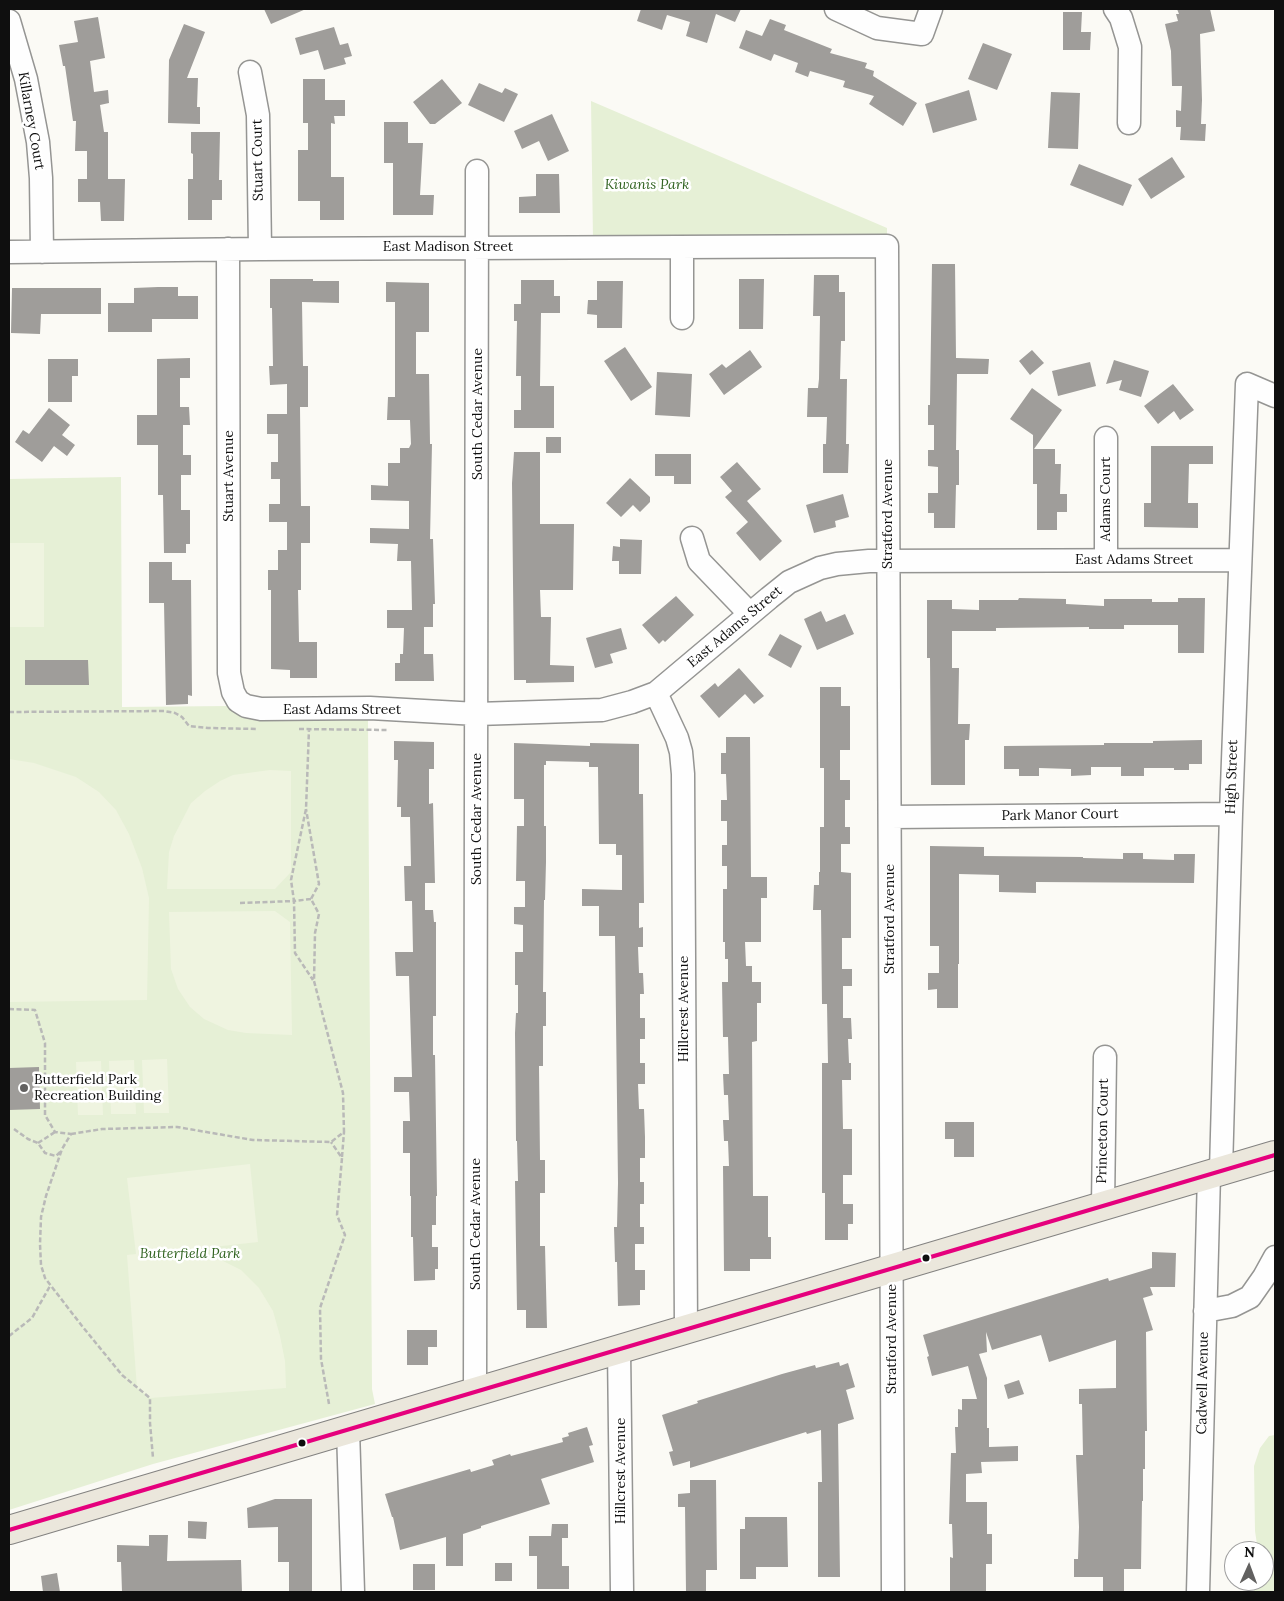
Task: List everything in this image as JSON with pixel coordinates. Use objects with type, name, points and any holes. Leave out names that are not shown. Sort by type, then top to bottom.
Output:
[{"type":"main road","points":[[9,1530],[1275,1155]]},
{"type":"street","points":[[836,9],[878,28],[922,34],[931,9]]},
{"type":"street","points":[[1115,9],[1121,18],[1130,47],[1129,123]]},
{"type":"street","name":"Killarney Court","points":[[9,22],[28,88],[38,142],[41,178],[42,252]]},
{"type":"street","name":"Stuart Court","points":[[250,72],[258,115],[260,248]]},
{"type":"street","name":"South Cedar Avenue","points":[[476,1392],[477,171]]},
{"type":"street","name":"East Madison Street","points":[[9,252],[260,248],[887,246]]},
{"type":"street","name":"Stratford Avenue","points":[[887,246],[893,1592]]},
{"type":"street","points":[[682,247],[682,318]]},
{"type":"street","name":"Stuart Avenue","points":[[228,250],[229,673],[233,692],[238,701]]},
{"type":"street","name":"High Street","points":[[1215,1172],[1247,384],[1275,396]]},
{"type":"street","name":"Adams Court","points":[[1106,438],[1106,560]]},
{"type":"street","points":[[692,538],[699,561],[750,614]]},
{"type":"street","name":"East Adams Street","points":[[238,701],[246,706],[261,709],[370,708],[477,714],[602,710],[656,693],[789,582],[820,568],[852,562],[889,561],[1240,560]]},
{"type":"street","name":"Hillcrest Avenue","points":[[656,693],[677,738],[681,752],[683,774],[686,1329]]},
{"type":"street","name":"Park Manor Court","points":[[890,817],[1231,814]]},
{"type":"street","name":"Princeton Court","points":[[1103,1206],[1105,1057]]},
{"type":"street","name":"Cadwell Avenue","points":[[1198,1592],[1205,1311],[1215,1172]]},
{"type":"street","points":[[1205,1311],[1232,1306],[1250,1297],[1264,1278],[1275,1257]]},
{"type":"street","name":"Hillcrest Avenue","points":[[619,1349],[622,1592]]},
{"type":"street","points":[[348,1429],[353,1592]]},
{"type":"path","points":[[9,712],[164,711],[175,713],[182,717],[189,726],[263,729]]},
{"type":"path","points":[[290,729],[388,730]]},
{"type":"path","points":[[309,729],[306,809],[290,880],[294,900],[295,953],[314,981]]},
{"type":"path","points":[[306,809],[319,884],[311,899]]},
{"type":"path","points":[[240,903],[311,899]]},
{"type":"path","points":[[311,899],[318,914],[315,933],[314,981],[343,1093],[344,1132],[337,1215],[345,1235],[320,1308],[320,1359],[329,1404]]},
{"type":"path","points":[[9,1009],[36,1010],[45,1043],[45,1115],[55,1132]]},
{"type":"path","points":[[38,1143],[55,1132],[71,1134],[102,1129],[177,1127],[252,1140],[331,1142],[344,1132]]},
{"type":"path","points":[[14,1129],[28,1139],[38,1143],[45,1153],[56,1156],[71,1134]]},
{"type":"path","points":[[331,1142],[342,1158]]},
{"type":"path","points":[[62,1149],[41,1217],[40,1244],[45,1278],[122,1375],[150,1398],[153,1458]]},
{"type":"path","points":[[9,1336],[32,1318],[50,1286]]},
{"type":"green space","name":"Kiwanis Park","points":[[591,101],[887,228],[887,240],[593,240]]},
{"type":"green space","name":"Butterfield Park","points":[[121,477],[122,707],[228,706],[368,719],[372,1389],[375,1404],[153,1464],[9,1510],[9,479]]},
{"type":"green space","points":[[9,543],[44,543],[44,627],[9,627]]},
{"type":"green space","points":[[9,759],[34,763],[76,777],[99,792],[116,810],[129,834],[142,868],[149,898],[147,1000],[9,1002]]},
{"type":"green space","points":[[270,770],[291,771],[291,872],[275,889],[167,889],[169,852],[174,836],[191,803],[220,781],[233,775]]},
{"type":"green space","points":[[275,911],[290,922],[292,1035],[246,1033],[228,1030],[204,1019],[190,1007],[178,989],[171,969],[169,912]]},
{"type":"green space","points":[[167,1059],[169,1113],[144,1113],[142,1060]]},
{"type":"green space","points":[[134,1060],[136,1114],[111,1114],[109,1061]]},
{"type":"green space","points":[[101,1061],[103,1115],[78,1115],[76,1062]]},
{"type":"green space","points":[[250,1164],[258,1242],[168,1252],[221,1260],[241,1270],[259,1288],[273,1311],[280,1336],[285,1361],[286,1388],[150,1398],[137,1388],[127,1255],[136,1254],[127,1178]]},
{"type":"green space","points":[[1275,1435],[1275,1592],[1254,1592],[1274,1591],[1274,1541],[1256,1541],[1255,1531],[1254,1466],[1260,1448],[1269,1436]]},
{"type":"building","points":[[264,9],[306,9],[271,24]]},
{"type":"building","points":[[641,9],[741,9],[735,22],[716,14],[707,43],[686,36],[690,22],[667,15],[662,30],[637,21]]},
{"type":"building","points":[[1177,9],[1210,9],[1215,31],[1200,34],[1201,124],[1206,124],[1205,141],[1180,140],[1181,127],[1176,127],[1176,110],[1181,111],[1182,86],[1172,86],[1171,51],[1165,24],[1178,21],[1176,14],[1179,14]]},
{"type":"building","points":[[1063,12],[1082,12],[1081,32],[1091,32],[1090,50],[1063,50]]},
{"type":"building","points":[[98,17],[105,58],[90,61],[94,92],[108,90],[109,103],[100,105],[104,132],[108,132],[108,179],[125,179],[124,221],[101,221],[100,202],[78,202],[78,179],[87,179],[87,151],[75,151],[76,121],[73,121],[65,66],[63,66],[59,45],[78,42],[74,21]]},
{"type":"building","points":[[770,19],[786,25],[784,30],[832,49],[830,53],[867,63],[865,68],[874,71],[873,76],[917,103],[903,126],[869,104],[874,96],[843,87],[845,81],[810,71],[808,77],[795,72],[798,63],[774,54],[771,61],[739,48],[746,30],[762,36]]},
{"type":"building","points":[[184,24],[205,32],[187,78],[198,78],[197,107],[200,107],[200,124],[168,123],[169,60]]},
{"type":"building","points":[[334,27],[340,45],[348,43],[352,56],[344,58],[346,64],[324,70],[318,50],[300,55],[295,38]]},
{"type":"building","points":[[983,43],[1012,54],[997,90],[968,79]]},
{"type":"building","points":[[303,79],[325,79],[325,100],[345,100],[345,116],[334,116],[335,124],[331,123],[331,177],[344,177],[344,220],[320,220],[320,201],[298,201],[298,150],[308,150],[308,123],[303,123]]},
{"type":"building","points":[[442,79],[462,103],[435,124],[430,124],[413,102]]},
{"type":"building","points":[[479,83],[502,93],[505,88],[518,94],[504,122],[468,105]]},
{"type":"building","points":[[969,90],[977,120],[933,133],[925,104]]},
{"type":"building","points":[[1051,92],[1080,93],[1078,149],[1048,148]]},
{"type":"building","points":[[552,114],[569,151],[548,161],[539,141],[522,149],[514,131]]},
{"type":"building","points":[[384,122],[408,122],[408,143],[423,143],[420,195],[434,195],[433,215],[393,215],[393,163],[384,163]]},
{"type":"building","points":[[191,132],[220,132],[219,180],[222,180],[222,200],[212,200],[212,220],[188,220],[188,179],[193,179]]},
{"type":"building","points":[[1172,157],[1185,177],[1151,199],[1138,179]]},
{"type":"building","points":[[1079,164],[1132,185],[1123,206],[1070,185]]},
{"type":"building","points":[[536,174],[559,174],[560,213],[519,213],[519,197],[536,196]]},
{"type":"building","points":[[932,264],[955,264],[956,358],[989,359],[988,374],[957,374],[956,450],[959,450],[959,485],[956,485],[955,528],[934,528],[934,513],[928,513],[928,493],[938,493],[938,467],[928,466],[928,450],[934,450],[934,425],[928,425],[928,405],[930,405]]},
{"type":"building","points":[[814,275],[839,275],[839,292],[845,292],[845,341],[841,341],[840,379],[847,379],[846,444],[849,444],[848,473],[823,473],[823,444],[826,444],[827,417],[807,417],[808,388],[818,388],[819,379],[820,316],[813,316]]},
{"type":"building","points":[[270,279],[339,281],[339,303],[302,302],[303,366],[308,366],[308,407],[300,407],[301,506],[310,506],[310,543],[301,543],[301,590],[298,590],[299,642],[317,642],[317,678],[290,678],[290,670],[271,669],[271,590],[268,590],[268,570],[278,570],[278,550],[287,550],[287,522],[269,522],[269,504],[280,504],[280,479],[271,479],[271,462],[278,462],[278,434],[267,434],[267,414],[287,414],[287,384],[270,385],[269,366],[273,366]]},
{"type":"building","points":[[739,279],[764,279],[763,329],[739,329]]},
{"type":"building","points":[[521,280],[554,280],[554,296],[560,296],[560,313],[541,313],[540,386],[554,386],[554,428],[514,428],[514,410],[521,410],[521,376],[516,376],[517,321],[514,321],[514,304],[521,304]]},
{"type":"building","points":[[597,281],[623,281],[622,328],[597,328],[597,315],[587,314],[588,300],[597,300]]},
{"type":"building","points":[[386,282],[429,283],[429,332],[416,332],[416,374],[429,374],[430,444],[432,444],[430,539],[433,539],[435,604],[433,604],[433,627],[424,627],[424,654],[433,654],[434,681],[395,681],[395,663],[400,663],[400,654],[403,654],[404,628],[387,628],[387,610],[412,610],[411,561],[397,561],[398,544],[370,543],[370,528],[409,529],[409,501],[371,500],[371,485],[388,486],[388,463],[400,463],[400,448],[409,448],[411,444],[410,420],[387,420],[388,397],[395,397],[395,302],[386,302]]},
{"type":"building","points":[[178,287],[178,296],[198,296],[198,319],[152,319],[152,332],[108,332],[108,303],[134,303],[134,288]]},
{"type":"building","points":[[12,288],[101,288],[101,314],[41,314],[40,334],[11,333]]},
{"type":"building","points":[[625,347],[652,387],[631,401],[604,361]]},
{"type":"building","points":[[750,350],[762,367],[724,395],[709,374],[722,364],[726,368]]},
{"type":"building","points":[[1032,350],[1044,363],[1030,375],[1019,361]]},
{"type":"building","points":[[190,358],[190,378],[180,378],[180,407],[189,407],[190,425],[183,425],[183,455],[191,455],[191,475],[181,475],[181,510],[190,510],[190,544],[186,544],[186,553],[164,553],[163,495],[158,495],[158,445],[137,445],[137,415],[157,415],[157,359]]},
{"type":"building","points":[[48,359],[78,359],[78,376],[72,376],[72,402],[48,402]]},
{"type":"building","points":[[1114,360],[1149,371],[1141,397],[1119,390],[1122,380],[1106,384]]},
{"type":"building","points":[[1090,362],[1096,386],[1058,396],[1052,371]]},
{"type":"building","points":[[657,372],[692,374],[690,417],[655,415]]},
{"type":"building","points":[[1173,384],[1194,410],[1180,420],[1174,411],[1158,424],[1144,406]]},
{"type":"building","points":[[1032,388],[1062,410],[1034,449],[1055,449],[1055,464],[1061,464],[1060,494],[1067,494],[1067,512],[1057,512],[1057,530],[1037,530],[1037,484],[1033,484],[1033,435],[1010,419]]},
{"type":"building","points":[[49,408],[70,425],[62,435],[75,445],[67,456],[54,446],[42,462],[15,442],[23,430],[29,434]]},
{"type":"building","points":[[546,437],[561,437],[561,453],[546,453]]},
{"type":"building","points":[[1151,446],[1213,446],[1213,464],[1189,464],[1188,503],[1198,503],[1198,528],[1144,527],[1144,503],[1151,503]]},
{"type":"building","points":[[514,452],[540,452],[540,524],[574,524],[573,590],[540,590],[541,617],[551,617],[550,665],[574,666],[574,682],[526,683],[526,680],[514,680],[512,483]]},
{"type":"building","points":[[655,454],[691,454],[691,484],[674,484],[674,476],[655,476]]},
{"type":"building","points":[[737,462],[761,489],[747,501],[782,541],[760,561],[736,533],[748,522],[725,497],[732,491],[720,477]]},
{"type":"building","points":[[630,478],[650,497],[650,502],[640,512],[633,505],[621,517],[606,503]]},
{"type":"building","points":[[843,494],[849,517],[835,521],[836,527],[814,533],[806,505]]},
{"type":"building","points":[[620,539],[642,540],[641,574],[619,574],[619,561],[612,561],[613,546],[620,547]]},
{"type":"building","points":[[149,562],[172,562],[172,580],[191,580],[192,696],[188,695],[188,704],[166,705],[164,603],[149,603]]},
{"type":"building","points":[[676,596],[694,615],[665,642],[663,640],[659,644],[642,625]]},
{"type":"building","points":[[1019,598],[1066,599],[1066,604],[1104,606],[1104,599],[1152,599],[1152,602],[1178,602],[1178,598],[1205,598],[1204,653],[1178,653],[1178,625],[1124,625],[1124,629],[1089,629],[1089,627],[996,628],[996,631],[952,631],[952,668],[959,668],[958,724],[970,724],[969,740],[965,740],[965,785],[931,785],[930,658],[927,658],[927,600],[952,600],[952,609],[979,610],[979,600],[1018,600]]},
{"type":"building","points":[[821,611],[826,622],[845,614],[854,634],[817,650],[804,619]]},
{"type":"building","points":[[621,628],[627,649],[610,654],[613,663],[595,668],[586,638]]},
{"type":"building","points":[[780,634],[802,646],[791,668],[768,655]]},
{"type":"building","points":[[25,660],[88,660],[89,685],[25,685]]},
{"type":"building","points":[[739,668],[764,696],[754,704],[745,694],[719,718],[700,696],[715,683],[718,687]]},
{"type":"building","points":[[820,687],[841,687],[841,706],[850,706],[850,750],[840,750],[840,780],[850,780],[850,800],[845,800],[845,827],[850,827],[850,844],[841,844],[841,872],[851,873],[851,938],[842,938],[842,969],[852,969],[852,986],[843,986],[843,1018],[851,1018],[852,1039],[848,1039],[851,1080],[842,1080],[843,1129],[852,1129],[852,1175],[843,1175],[843,1204],[853,1204],[853,1224],[848,1224],[848,1240],[825,1240],[825,1193],[822,1193],[822,1063],[828,1063],[827,1004],[822,1004],[821,910],[813,910],[814,885],[819,885],[820,827],[824,827],[824,768],[820,768]]},
{"type":"building","points":[[726,737],[750,737],[751,877],[767,877],[767,898],[761,898],[761,942],[745,942],[746,966],[752,966],[752,982],[761,982],[761,1003],[757,1003],[757,1041],[752,1042],[753,1196],[768,1196],[768,1237],[771,1237],[771,1259],[750,1259],[750,1271],[724,1271],[723,1166],[729,1166],[728,1141],[724,1141],[723,1120],[729,1120],[728,1095],[724,1095],[723,1074],[729,1074],[728,1037],[723,1037],[722,982],[728,982],[728,959],[725,959],[725,942],[723,942],[723,889],[727,889],[727,866],[722,866],[722,845],[727,845],[727,821],[721,821],[721,800],[727,800],[726,774],[721,774],[721,753],[726,753]]},
{"type":"building","points":[[1202,740],[1202,764],[1189,764],[1189,770],[1144,768],[1144,776],[1121,776],[1121,767],[1091,767],[1091,775],[1071,776],[1071,769],[1039,768],[1039,776],[1019,776],[1019,769],[1004,769],[1004,746],[1104,745],[1104,743]]},
{"type":"building","points":[[394,741],[434,742],[434,769],[429,769],[429,804],[433,803],[435,883],[425,883],[425,910],[433,910],[434,922],[436,922],[436,1016],[433,1016],[433,1055],[435,1055],[437,1196],[436,1225],[432,1225],[432,1247],[438,1247],[438,1269],[435,1269],[435,1280],[414,1281],[413,1237],[411,1237],[410,1153],[403,1153],[403,1121],[410,1121],[409,1092],[394,1092],[394,1077],[412,1077],[409,976],[396,976],[395,952],[413,952],[412,901],[405,901],[404,866],[411,866],[410,817],[401,817],[401,807],[397,807],[398,760],[394,760]]},
{"type":"building","points":[[514,743],[590,746],[590,743],[639,744],[639,794],[643,794],[644,903],[639,903],[639,928],[643,927],[643,947],[638,947],[639,973],[643,973],[644,994],[640,994],[640,1018],[645,1018],[645,1039],[640,1039],[640,1063],[645,1063],[645,1084],[638,1084],[639,1109],[644,1109],[645,1158],[640,1158],[640,1182],[644,1182],[644,1204],[640,1204],[640,1227],[644,1227],[644,1244],[635,1244],[635,1270],[645,1270],[645,1290],[640,1290],[640,1305],[618,1306],[614,1227],[617,1227],[618,1183],[615,936],[599,936],[599,906],[582,906],[582,889],[622,890],[622,855],[616,855],[616,844],[599,844],[598,767],[589,767],[589,762],[546,761],[546,765],[544,765],[546,862],[543,992],[546,992],[546,1026],[543,1026],[543,1066],[539,1066],[540,1160],[545,1160],[545,1193],[540,1193],[540,1246],[545,1246],[547,1328],[526,1328],[526,1310],[517,1310],[515,1181],[518,1181],[515,1033],[516,1013],[518,1013],[518,985],[515,985],[515,952],[523,952],[523,925],[514,924],[514,907],[525,907],[525,881],[516,881],[517,826],[524,826],[524,799],[514,799]]},
{"type":"building","points":[[930,846],[984,847],[984,856],[1123,859],[1123,853],[1143,853],[1143,859],[1174,860],[1174,854],[1195,854],[1194,883],[1036,882],[1036,893],[999,892],[999,875],[959,874],[958,1008],[937,1008],[937,989],[928,990],[928,973],[939,973],[939,946],[930,946]]},
{"type":"building","name":"Butterfield Park Recreation Building","points":[[39,1067],[40,1109],[9,1110],[9,1068]]},
{"type":"building","points":[[945,1122],[974,1122],[974,1157],[954,1157],[954,1139],[945,1139]]},
{"type":"building","points":[[1152,1252],[1176,1253],[1175,1287],[1150,1287],[1153,1295],[1143,1298],[1153,1330],[1146,1332],[1147,1431],[1145,1431],[1145,1469],[1143,1469],[1141,1569],[1124,1569],[1124,1592],[1103,1592],[1103,1577],[1074,1577],[1074,1559],[1078,1559],[1079,1527],[1076,1455],[1083,1455],[1082,1404],[1079,1404],[1079,1389],[1116,1388],[1116,1340],[1049,1362],[1041,1335],[992,1350],[986,1332],[987,1352],[979,1354],[987,1378],[989,1447],[1018,1446],[1018,1461],[981,1462],[982,1473],[966,1474],[966,1502],[987,1502],[987,1534],[992,1534],[992,1564],[986,1564],[986,1592],[950,1592],[950,1557],[953,1558],[952,1524],[949,1524],[951,1453],[956,1453],[955,1427],[958,1427],[958,1409],[962,1410],[962,1399],[977,1399],[968,1366],[932,1376],[923,1335],[1108,1278],[1109,1281],[1152,1268]]},
{"type":"building","points":[[407,1330],[437,1330],[437,1347],[428,1347],[428,1365],[407,1365]]},
{"type":"building","points":[[839,1362],[840,1366],[848,1363],[855,1387],[846,1390],[854,1419],[838,1424],[840,1577],[818,1577],[818,1482],[822,1482],[821,1430],[807,1434],[806,1432],[690,1468],[690,1461],[673,1466],[669,1452],[673,1451],[662,1415],[698,1403],[697,1401],[782,1374],[815,1365],[816,1368]]},
{"type":"building","points":[[1019,1380],[1024,1394],[1008,1399],[1004,1385]]},
{"type":"building","points":[[587,1427],[593,1445],[589,1446],[594,1462],[541,1479],[550,1504],[481,1526],[481,1528],[463,1534],[463,1566],[446,1566],[446,1537],[400,1550],[393,1517],[385,1494],[470,1469],[471,1472],[494,1465],[492,1460],[563,1442],[562,1438],[569,1436],[568,1433]]},
{"type":"building","points":[[690,1480],[716,1480],[717,1570],[706,1570],[706,1592],[686,1592],[685,1507],[678,1507],[678,1494],[690,1493]]},
{"type":"building","points":[[275,1499],[312,1499],[312,1592],[289,1592],[289,1562],[278,1562],[278,1527],[248,1528],[247,1508]]},
{"type":"building","points":[[745,1517],[787,1517],[788,1567],[756,1567],[756,1579],[740,1579],[740,1529],[745,1529]]},
{"type":"building","points":[[188,1521],[207,1522],[206,1539],[188,1538]]},
{"type":"building","points":[[552,1524],[568,1524],[568,1538],[562,1538],[562,1566],[569,1566],[569,1589],[537,1589],[537,1556],[529,1556],[529,1536],[551,1536]]},
{"type":"building","points":[[149,1535],[168,1535],[167,1561],[241,1560],[242,1592],[122,1592],[121,1562],[117,1562],[117,1545],[149,1546]]},
{"type":"building","points":[[495,1563],[512,1563],[512,1581],[495,1581]]},
{"type":"building","points":[[413,1564],[435,1564],[435,1590],[413,1590]]},
{"type":"building","points":[[57,1573],[60,1592],[43,1592],[41,1576]]},
{"type":"transit line","points":[[9,1530],[1275,1155]]},
{"type":"place","name":"Butterfield Park Recreation Building","points":[[24,1088]]}]
